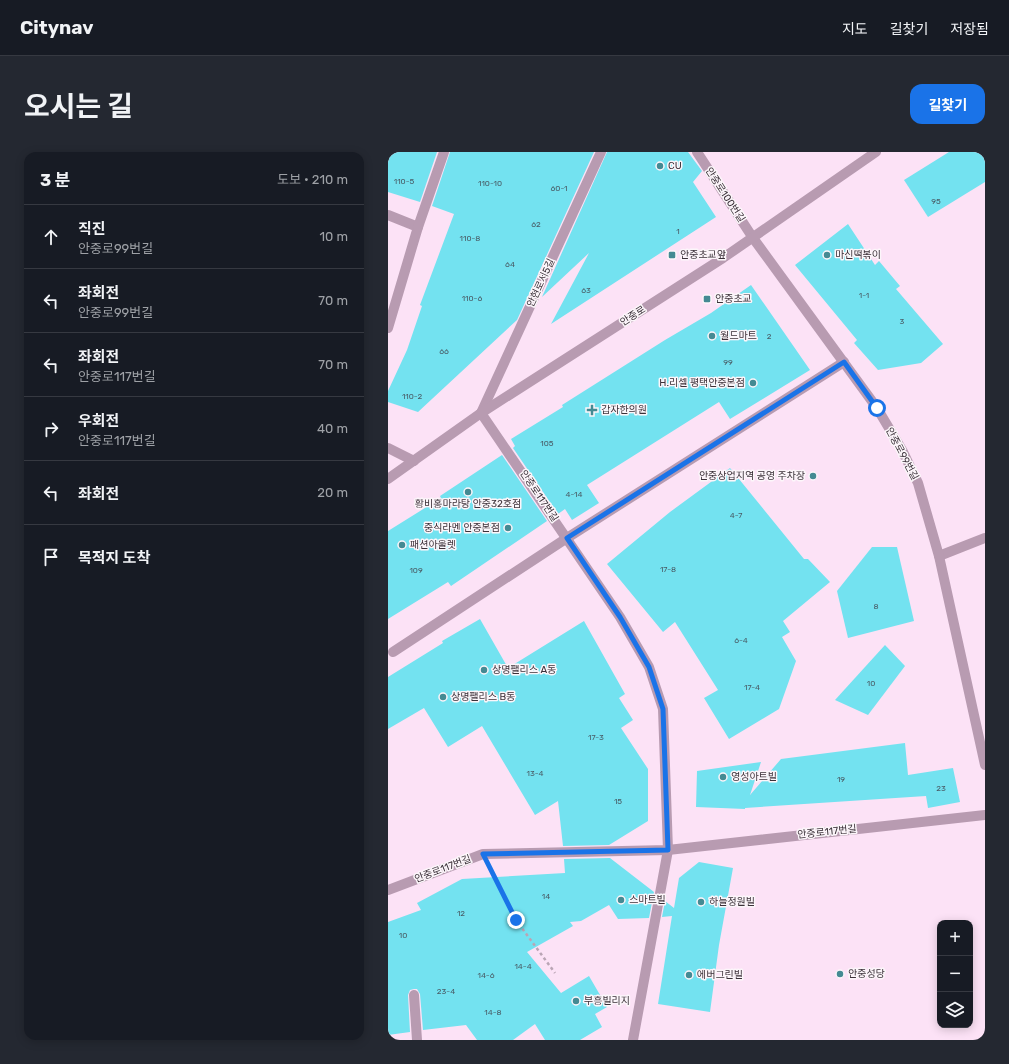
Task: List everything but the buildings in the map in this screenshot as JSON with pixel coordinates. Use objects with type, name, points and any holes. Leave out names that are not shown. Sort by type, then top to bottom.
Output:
[{"type":"street","points":[[388,328],[418,227],[444,152]]},
{"type":"street","name":"안현로서5길","points":[[481,413],[601,152]]},
{"type":"street","name":"안중로100번길","points":[[697,152],[752,238]]},
{"type":"street","name":"안중로","points":[[388,479],[481,413],[752,238],[876,152]]},
{"type":"street","points":[[388,216],[418,227]]},
{"type":"street","name":"안중로99번길","points":[[752,238],[877,408],[902,450],[918,483],[939,556],[985,765]]},
{"type":"street","points":[[393,652],[567,538],[844,362]]},
{"type":"street","name":"안중로117번길","points":[[481,413],[624,623],[649,667],[663,709],[668,850],[633,1040]]},
{"type":"street","points":[[388,448],[414,461]]},
{"type":"street","points":[[939,556],[985,538]]},
{"type":"street","name":"안중로117번길","points":[[388,890],[483,854],[668,850],[985,815]]},
{"type":"street","points":[[414,995],[417,1040]]},
{"type":"path","points":[[483,854],[516,920],[555,973]]},
{"type":"place","name":"CU","points":[[660,166]]},
{"type":"place","name":"안중초교앞","points":[[672,255]]},
{"type":"place","name":"마신떡볶이","points":[[827,255]]},
{"type":"place","name":"안중초교","points":[[707,299]]},
{"type":"place","name":"월드마트","points":[[712,336]]},
{"type":"place","name":"H.리셀 평택안중본점","points":[[753,383]]},
{"type":"place","name":"갑자한의원","points":[[592,410]]},
{"type":"place","name":"안중상업지역 공영 주차장","points":[[813,476]]},
{"type":"place","name":"황비홍마라탕 안중32호점","points":[[468,492]]},
{"type":"place","name":"중식라멘 안중본점","points":[[508,528]]},
{"type":"place","name":"패션아울렛","points":[[402,545]]},
{"type":"place","name":"상명팰리스 A동","points":[[484,670]]},
{"type":"place","name":"상명팰리스 B동","points":[[443,697]]},
{"type":"place","name":"영성아트빌","points":[[723,777]]},
{"type":"place","name":"스마트빌","points":[[621,900]]},
{"type":"place","name":"하늘정원빌","points":[[701,902]]},
{"type":"place","name":"안중성당","points":[[840,974]]},
{"type":"place","name":"에버그린빌","points":[[689,975]]},
{"type":"place","name":"부흥빌리지","points":[[576,1001]]},
{"type":"route","points":[[516,920],[483,854],[668,850],[663,709],[649,667],[620,617],[567,538],[844,362],[877,408]]}]
